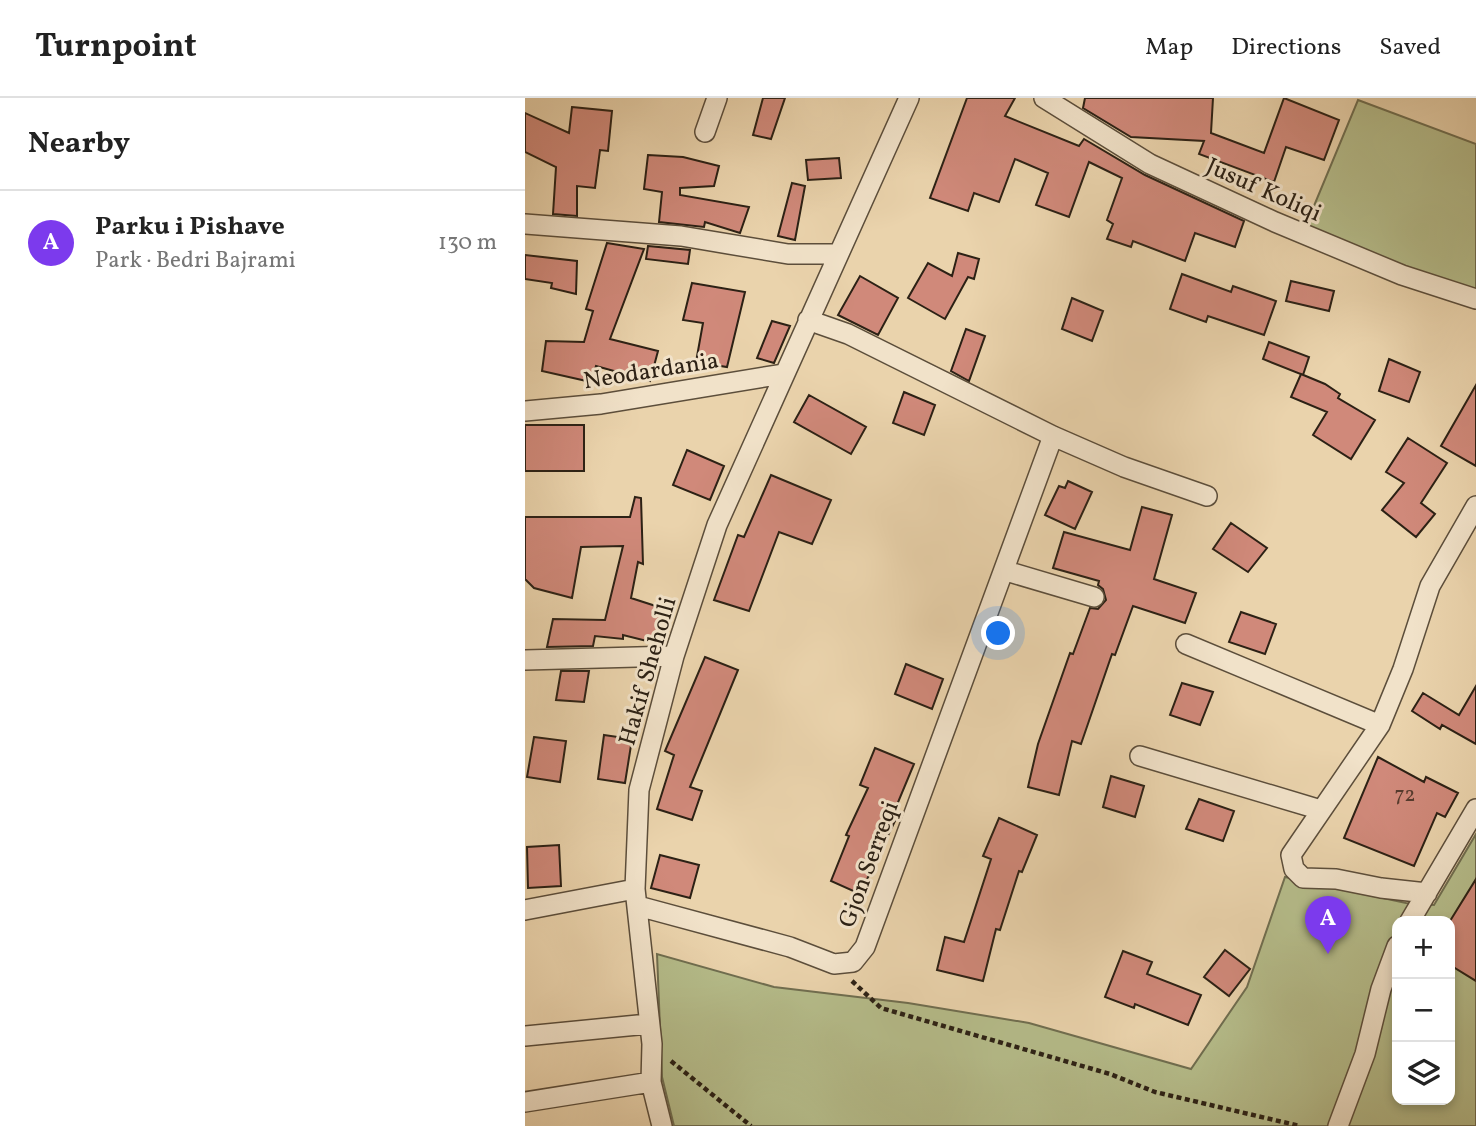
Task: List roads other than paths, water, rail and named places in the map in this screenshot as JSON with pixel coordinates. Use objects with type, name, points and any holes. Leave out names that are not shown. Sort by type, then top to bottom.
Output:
[{"type":"street","points":[[705,132],[717,98]]},
{"type":"street","name":"Hakif Sheholli","points":[[662,1126],[651,1082],[652,1044],[637,898],[639,790],[674,656],[717,525],[909,98]]},
{"type":"street","name":"Jusuf Koliqi","points":[[1044,98],[1150,164],[1275,222],[1402,275],[1476,299]]},
{"type":"street","points":[[525,225],[681,236],[788,254],[837,254]]},
{"type":"street","points":[[808,320],[848,334],[1053,436],[1124,467],[1207,496]]},
{"type":"street","name":"Neodardania","points":[[525,411],[601,404],[783,374]]},
{"type":"street","name":"Gjon Serreqi","points":[[637,898],[790,947],[834,964],[853,962],[865,947],[904,834],[1006,571],[1053,436]]},
{"type":"street","points":[[1427,893],[1336,879],[1303,878],[1294,869],[1291,855],[1380,725],[1403,669],[1430,586],[1476,506]]},
{"type":"street","points":[[1006,571],[1094,597]]},
{"type":"street","points":[[1186,644],[1380,725]]},
{"type":"street","points":[[525,660],[674,656]]},
{"type":"street","points":[[1140,756],[1321,810]]},
{"type":"street","points":[[1413,916],[1476,809]]},
{"type":"street","points":[[525,910],[637,898]]},
{"type":"street","points":[[1338,1126],[1365,1054],[1381,989],[1392,959]]},
{"type":"street","points":[[525,1036],[648,1024]]},
{"type":"street","points":[[525,1102],[651,1082]]},
{"type":"place","name":"Parku i Pishave","points":[[1328,954]]}]
